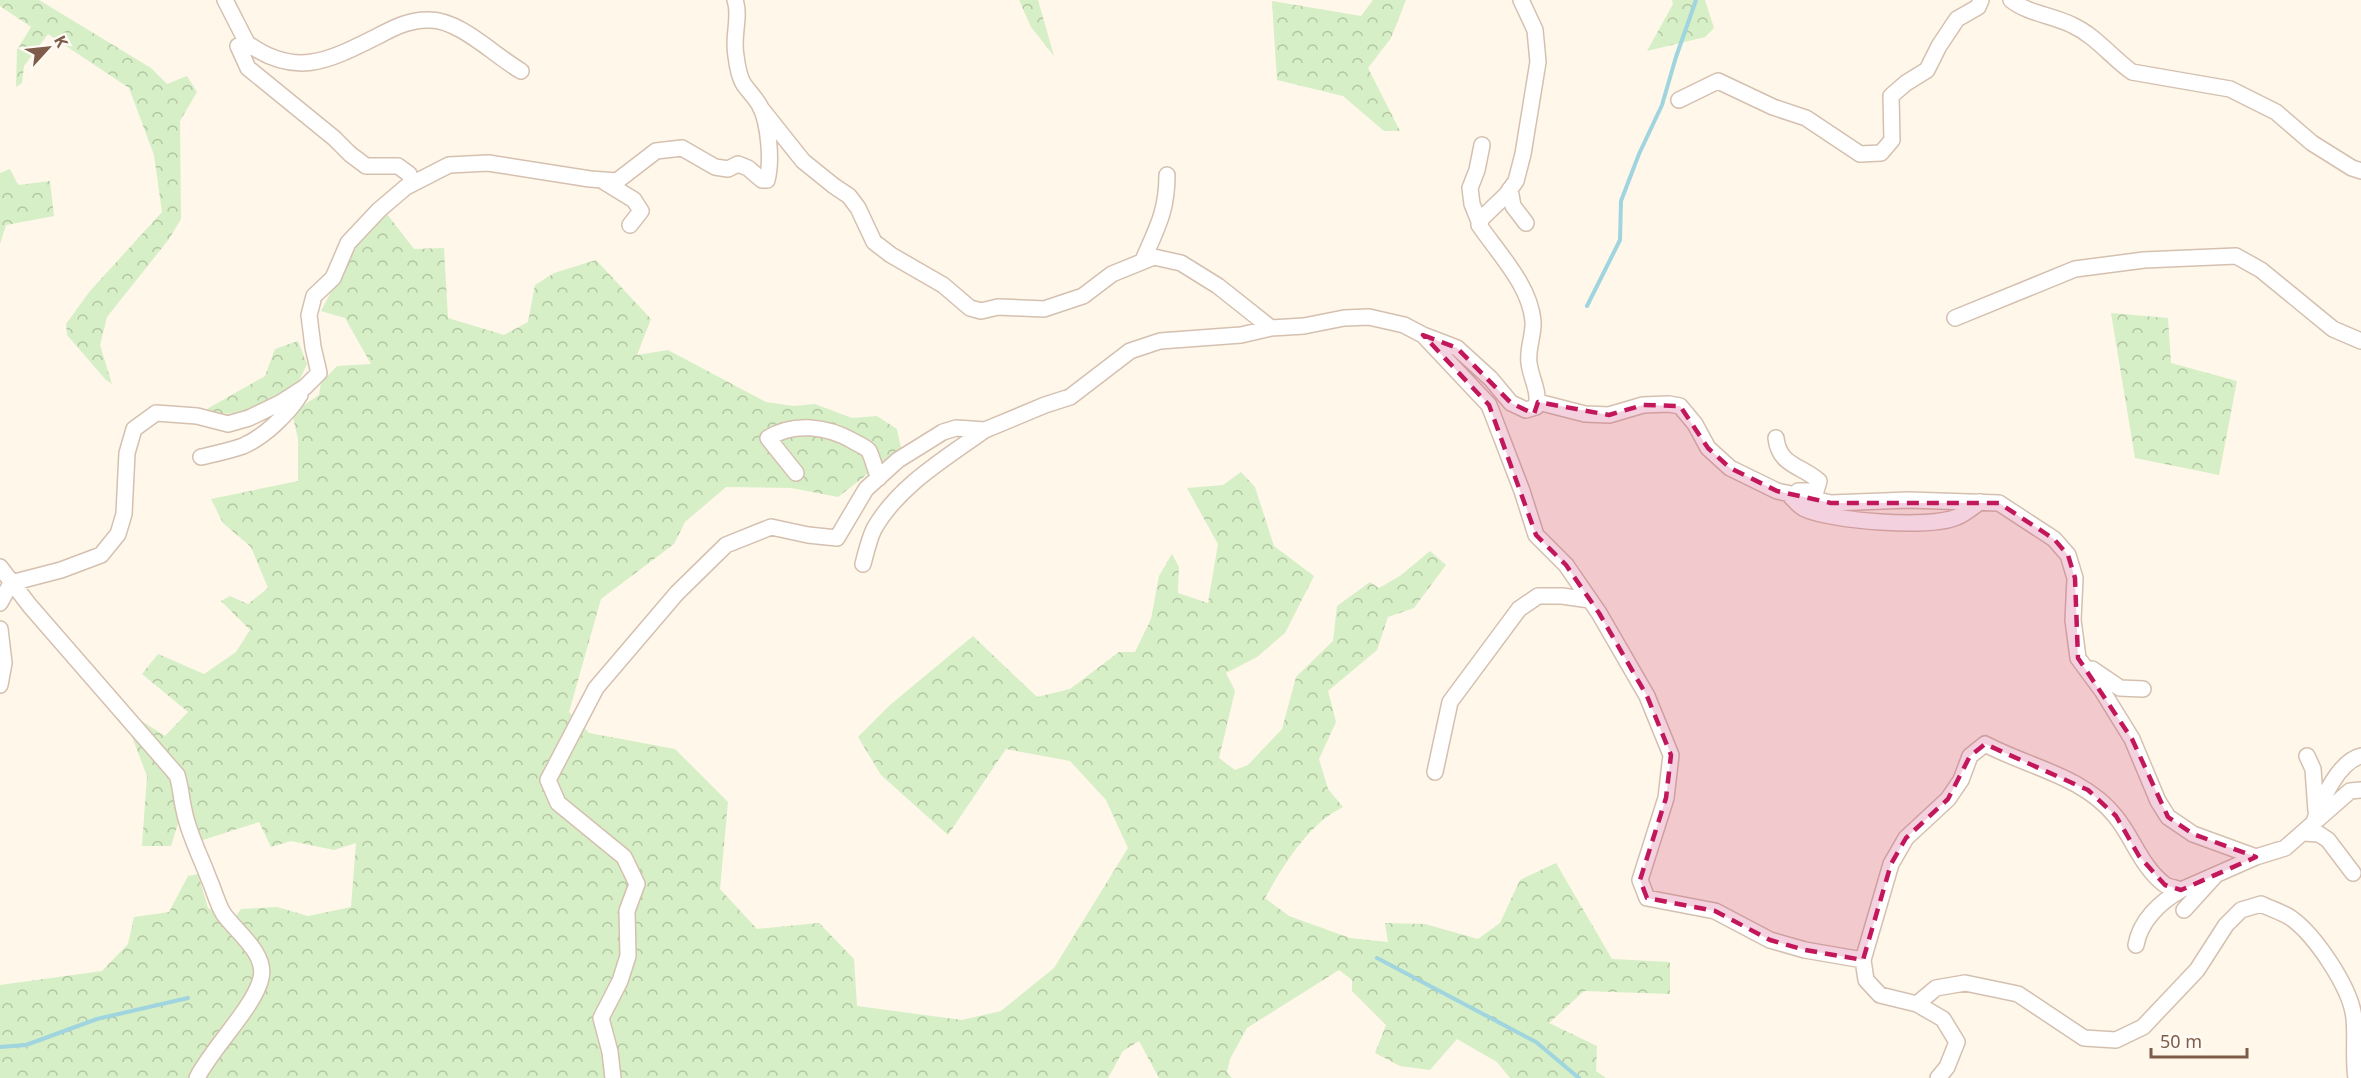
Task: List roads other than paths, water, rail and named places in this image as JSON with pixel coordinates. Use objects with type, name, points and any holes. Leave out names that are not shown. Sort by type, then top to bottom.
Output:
[{"type":"street","points":[[225,0],[247,43],[274,60],[314,62],[342,55],[395,27],[412,21],[432,20],[464,31],[505,62],[521,70]]},
{"type":"street","points":[[735,0],[738,9],[734,37],[735,55],[742,81],[760,107],[803,161],[849,196],[858,207],[874,242],[891,255],[943,285],[970,308],[981,311],[998,307],[1044,309],[1083,296],[1112,274],[1154,257],[1181,263],[1218,286],[1271,328]]},
{"type":"street","points":[[1480,224],[1482,218],[1516,181],[1523,154],[1538,62],[1535,30],[1521,0]]},
{"type":"street","points":[[1679,100],[1718,81],[1773,107],[1806,117],[1860,154],[1881,153],[1892,140],[1891,96],[1927,70],[1939,46],[1958,19],[1978,7],[1981,0]]},
{"type":"street","points":[[2011,0],[2021,8],[2072,24],[2097,40],[2132,72],[2230,89],[2276,112],[2312,143],[2352,168],[2361,171]]},
{"type":"street","points":[[247,43],[238,46],[248,68],[366,166],[398,166],[409,174],[412,184]]},
{"type":"street","points":[[201,457],[243,446],[262,435],[296,403],[305,387],[319,373],[309,315],[314,296],[333,278],[348,243],[379,210],[406,187],[450,165],[488,163],[617,181],[656,151],[682,148],[715,167],[728,169],[738,164],[748,168],[762,180],[767,180],[771,167],[768,136],[760,107]]},
{"type":"street","points":[[863,564],[873,531],[892,501],[986,430],[1070,397],[1130,351],[1160,341],[1241,335],[1271,328],[1369,317],[1404,325],[1456,348],[1491,379],[1511,403],[1526,410],[1536,407],[1539,396],[1528,360],[1533,324],[1530,303],[1480,224],[1472,204],[1470,188],[1477,170],[1482,145]]},
{"type":"street","points":[[1143,260],[1163,216],[1167,196],[1167,175]]},
{"type":"street","points":[[601,180],[634,200],[640,211],[630,225]]},
{"type":"street","points":[[1510,189],[1514,207],[1526,223]]},
{"type":"street","points":[[1954,318],[2075,269],[2144,260],[2236,256],[2261,270],[2333,329],[2361,341]]},
{"type":"street","points":[[2333,329],[2361,329]]},
{"type":"street","points":[[1423,335],[1489,405],[1536,535],[1566,565],[1590,600],[1647,696],[1671,755],[1666,798],[1640,880],[1647,898],[1715,911],[1770,940],[1804,950],[1863,960]]},
{"type":"street","points":[[0,603],[11,583],[62,570],[101,555],[118,534],[124,514],[126,453],[134,429],[156,413],[197,416],[228,424],[249,418],[305,387]]},
{"type":"street","points":[[1538,402],[1585,414],[1610,415],[1643,405],[1680,406],[1695,424],[1708,448],[1730,468],[1782,492],[1831,503],[1909,500],[1999,503],[2054,539],[2068,555],[2074,578],[2073,620],[2078,658],[2103,692],[2132,739],[2158,801],[2168,817],[2193,834],[2256,857]]},
{"type":"street","points":[[796,473],[768,438],[777,432],[794,428],[817,428],[846,437],[868,450],[879,478]]},
{"type":"street","points":[[613,1078],[610,1052],[600,1018],[620,981],[628,956],[627,911],[637,884],[624,857],[558,803],[548,780],[596,688],[676,593],[726,545],[771,527],[808,535],[837,538],[866,489],[898,460],[943,432],[956,428],[986,430]]},
{"type":"street","points":[[1776,438],[1777,448],[1782,458],[1811,474],[1819,482],[1816,491],[1782,492]]},
{"type":"street","points":[[1782,492],[1802,508],[1823,515],[1916,524],[1937,523],[1957,517],[1980,502]]},
{"type":"street","points":[[0,567],[11,583],[177,774],[182,788],[184,811],[222,911],[250,943],[258,962],[262,976],[254,996],[204,1064],[197,1078]]},
{"type":"street","points":[[1435,772],[1450,702],[1519,609],[1538,596],[1562,596],[1590,600]]},
{"type":"street","points":[[0,629],[4,663],[0,685]]},
{"type":"street","points":[[2078,658],[2120,688],[2143,689]]},
{"type":"street","points":[[1938,1078],[1947,1067],[1957,1042],[1943,1019],[1917,1004],[1880,995],[1866,980],[1863,960],[1891,864],[1906,838],[1948,799],[1961,780],[1970,756],[1985,744],[2088,790],[2116,816],[2139,856],[2165,885],[2181,890]]},
{"type":"street","points":[[2307,756],[2313,769],[2311,824],[2328,840],[2353,873]]},
{"type":"street","points":[[2311,824],[2322,799],[2335,778],[2355,757],[2361,756]]},
{"type":"street","points":[[2136,945],[2139,933],[2166,899],[2218,873],[2285,848],[2350,791],[2360,791]]},
{"type":"street","points":[[2184,910],[2218,873]]},
{"type":"street","points":[[1917,1004],[1936,988],[1965,983],[2018,994],[2084,1038],[2116,1040],[2143,1027],[2197,970],[2226,925],[2241,910],[2261,904],[2291,919],[2326,955],[2351,1000],[2354,1019],[2353,1061],[2356,1078]]},
{"type":"waterway","points":[[1587,306],[1620,240],[1621,201],[1639,154],[1662,105],[1696,0]]},
{"type":"waterway","points":[[1377,958],[1536,1042],[1579,1078]]},
{"type":"waterway","points":[[0,1047],[26,1045],[97,1019],[188,998]]}]
